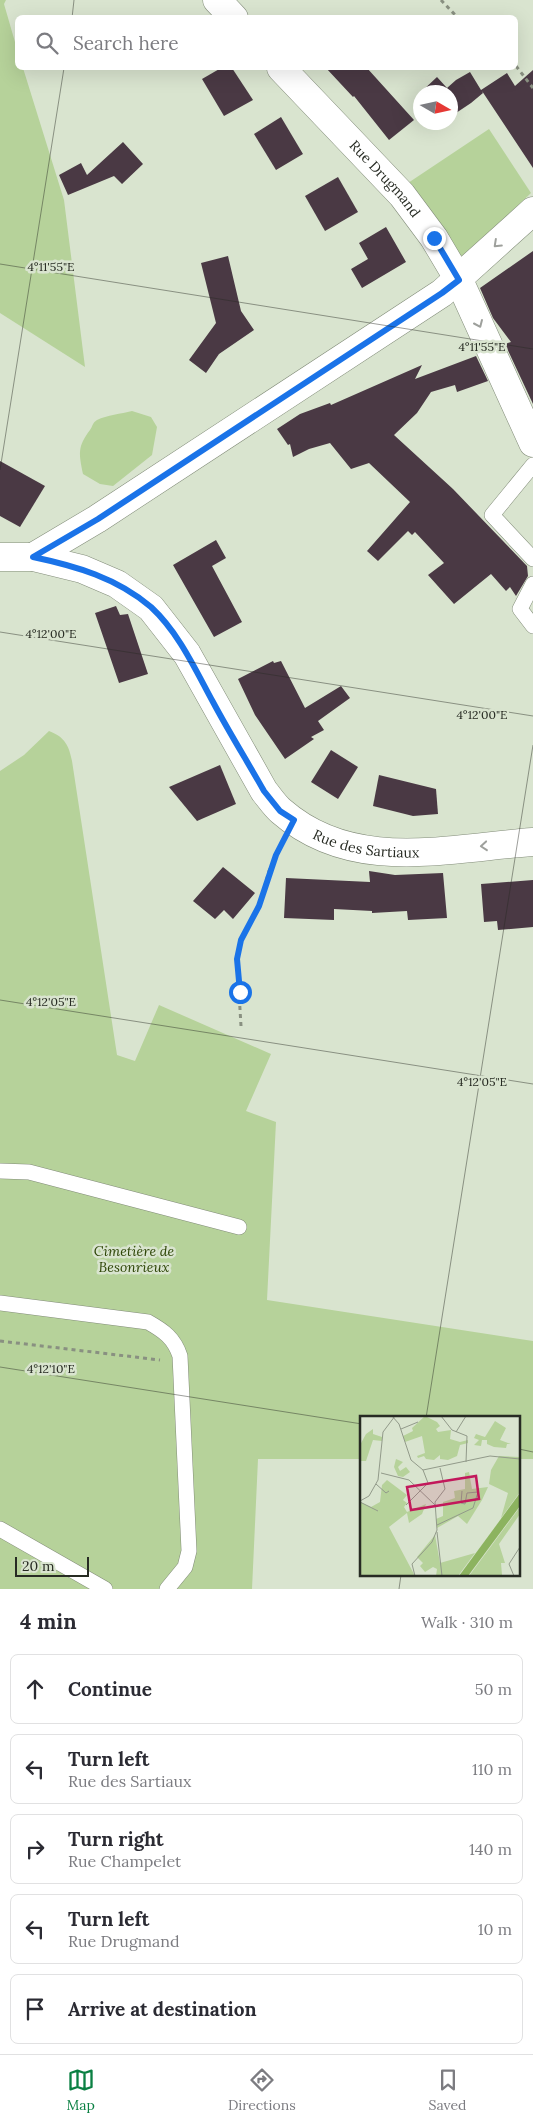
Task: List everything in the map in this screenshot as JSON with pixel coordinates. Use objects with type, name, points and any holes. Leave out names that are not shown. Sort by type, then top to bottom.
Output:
[{"type":"street","points":[[217,0],[231,15]]},
{"type":"street","name":"Rue Drugmand","points":[[283,70],[402,195],[434,238],[459,280],[533,443]]},
{"type":"street","points":[[33,557],[120,505],[442,293],[459,280],[533,211]]},
{"type":"street","name":"Rue des Sartiaux","points":[[0,557],[33,557],[66,564],[117,584],[151,608],[187,654],[264,791],[280,811],[323,838],[346,847],[399,854],[533,842]]},
{"type":"lane","points":[[533,465],[492,515],[533,559]]},
{"type":"lane","points":[[533,584],[520,608],[533,626]]},
{"type":"lane","points":[[0,1171],[29,1172],[239,1227]]},
{"type":"lane","points":[[0,1303],[148,1322],[166,1332],[176,1343],[181,1360],[188,1551],[185,1567],[167,1589]]},
{"type":"lane","points":[[0,1530],[104,1589]]},
{"type":"path","points":[[441,0],[455,15]]},
{"type":"path","points":[[518,69],[533,88]]},
{"type":"path","points":[[241,1026],[237,959],[241,940],[259,906],[272,863],[294,820]]},
{"type":"path","points":[[0,1341],[171,1361],[181,1360]]},
{"type":"green space","points":[[0,0],[6,0],[4,4],[15,42],[15,70],[24,70],[64,200],[85,367],[0,313]]},
{"type":"green space","points":[[489,129],[531,193],[462,259],[408,183]]},
{"type":"green space","points":[[132,411],[151,417],[157,427],[152,455],[113,486],[100,484],[83,474],[80,456],[81,446],[94,422],[105,417]]},
{"type":"green space","name":"Cimetière de Besonrieux","points":[[49,731],[63,739],[69,751],[117,1055],[135,1061],[159,1005],[271,1054],[246,1111],[276,1122],[267,1300],[533,1341],[533,1459],[520,1459],[520,1416],[360,1416],[360,1459],[258,1459],[252,1589],[0,1589],[0,771],[24,755]]},
{"type":"building","points":[[218,70],[233,70],[253,100],[224,116],[202,79]]},
{"type":"building","points":[[328,70],[369,70],[413,121],[389,140],[354,96]]},
{"type":"building","points":[[533,70],[533,168],[482,91],[483,93],[458,112],[458,85],[450,85],[470,72],[481,90],[507,73],[515,86]]},
{"type":"building","points":[[437,77],[444,85],[428,85]]},
{"type":"building","points":[[281,117],[303,154],[276,170],[254,134]]},
{"type":"building","points":[[123,142],[143,164],[122,184],[114,176],[68,195],[59,175],[81,163],[87,175]]},
{"type":"building","points":[[338,177],[358,212],[325,231],[305,196]]},
{"type":"building","points":[[386,227],[406,262],[362,288],[351,269],[368,259],[359,243]]},
{"type":"building","points":[[533,251],[533,404],[505,344],[511,342],[493,318],[480,288]]},
{"type":"building","points":[[228,256],[241,311],[254,330],[219,354],[206,373],[189,360],[216,323],[201,263]]},
{"type":"building","points":[[476,356],[488,381],[457,392],[455,385],[431,392],[417,413],[394,435],[453,489],[527,566],[528,576],[516,596],[510,587],[506,591],[491,574],[454,604],[428,575],[444,563],[415,532],[412,535],[408,531],[378,561],[367,551],[410,502],[369,463],[351,469],[330,443],[309,449],[293,457],[290,444],[288,445],[277,429],[300,414],[330,403],[331,405],[422,365],[415,379]]},
{"type":"building","points":[[0,461],[45,486],[20,527],[0,516]]},
{"type":"building","points":[[216,540],[226,558],[212,566],[242,622],[214,637],[173,565]]},
{"type":"building","points":[[116,606],[120,615],[128,614],[148,674],[119,683],[95,613]]},
{"type":"building","points":[[273,661],[274,663],[281,661],[305,708],[341,686],[350,698],[318,721],[324,730],[311,737],[314,739],[285,759],[255,715],[238,679]]},
{"type":"building","points":[[331,750],[358,767],[338,799],[311,782]]},
{"type":"building","points":[[220,765],[236,804],[197,821],[169,787]]},
{"type":"building","points":[[379,775],[436,789],[438,814],[413,816],[373,806]]},
{"type":"building","points":[[223,867],[255,893],[233,919],[224,910],[215,919],[193,901]]},
{"type":"building","points":[[369,871],[395,875],[443,873],[447,918],[408,920],[407,911],[372,913],[372,911],[334,909],[334,920],[284,918],[286,878],[370,882]]},
{"type":"building","points":[[533,880],[533,927],[498,930],[497,921],[484,922],[481,884]]},
{"type":"route","points":[[240,992],[237,959],[241,940],[259,906],[269,872],[294,820],[280,811],[264,791],[187,654],[176,637],[151,608],[117,584],[97,575],[66,564],[33,557],[98,519],[459,280],[434,238]]}]
